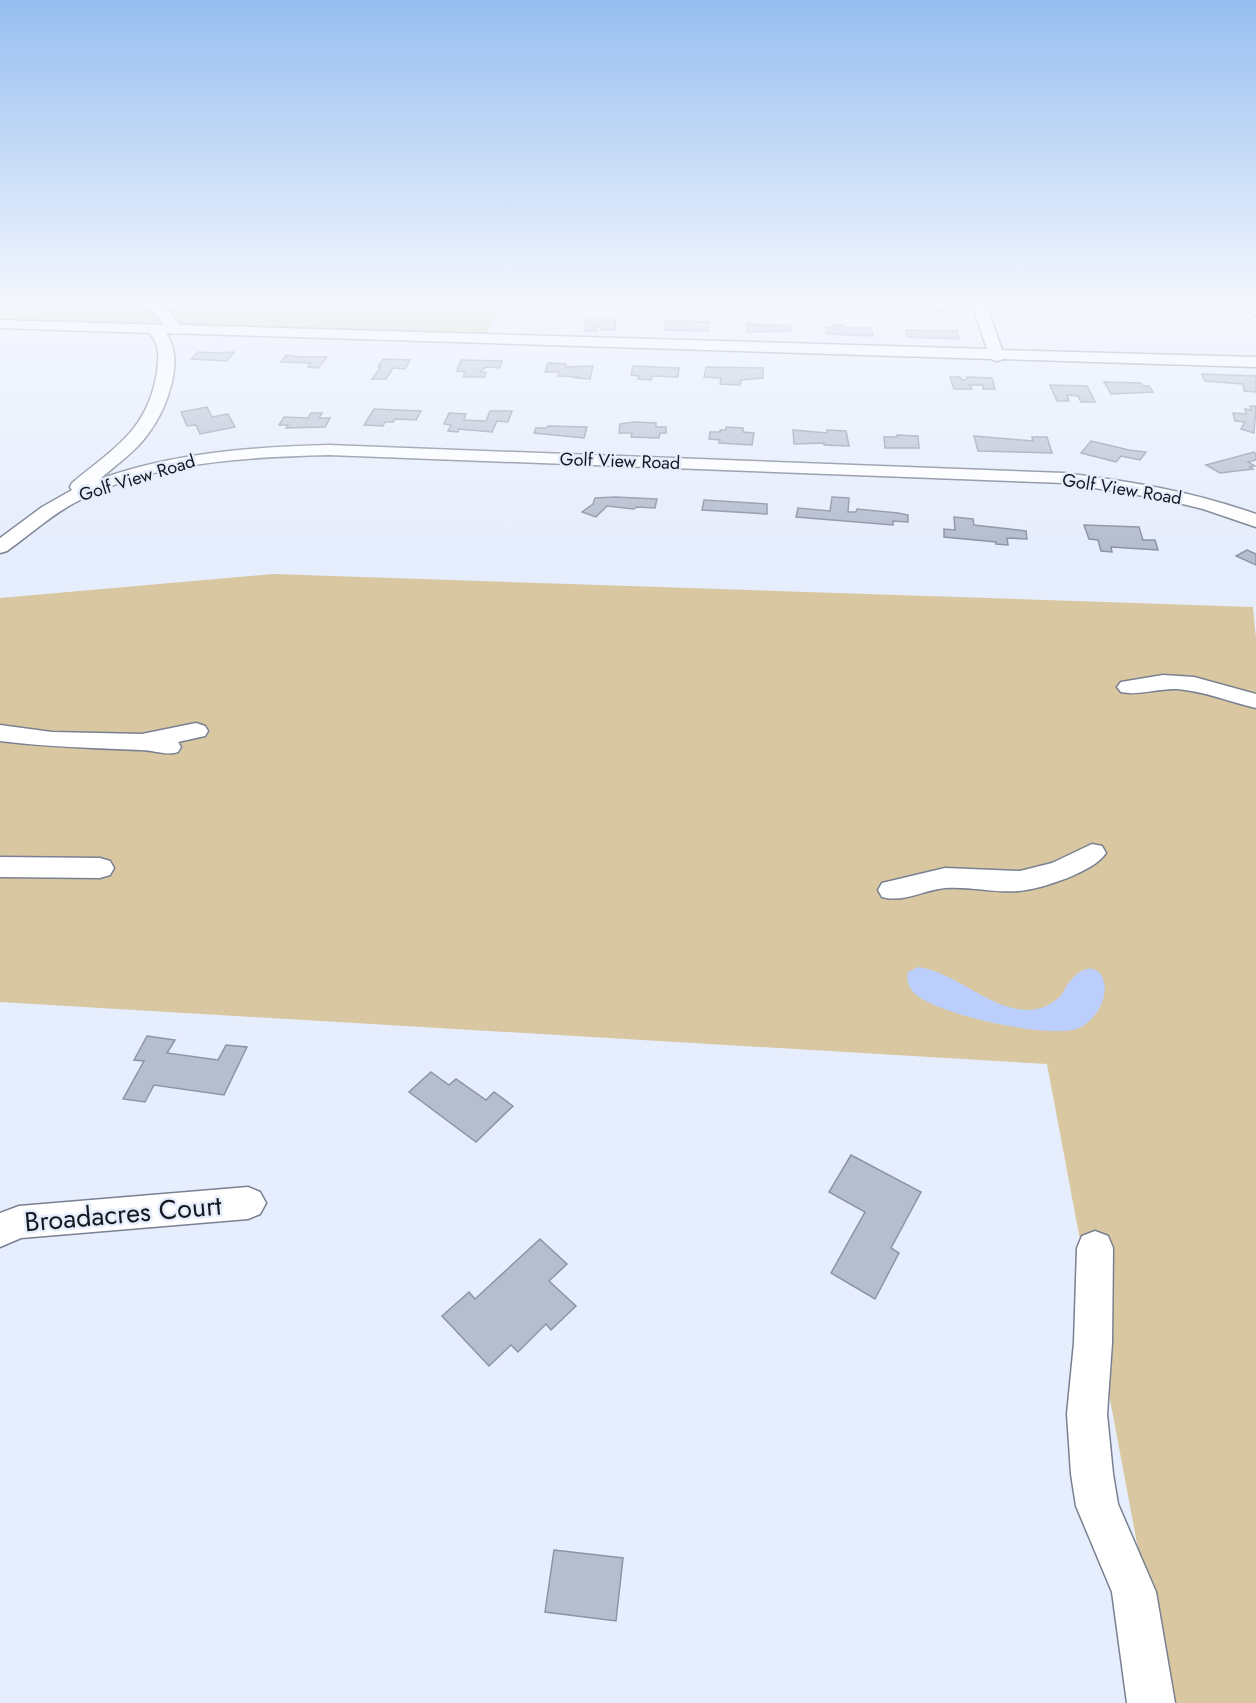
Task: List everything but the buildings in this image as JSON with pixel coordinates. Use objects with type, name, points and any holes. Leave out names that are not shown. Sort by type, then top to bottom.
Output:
[{"type":"street","points":[[56,508],[142,431],[163,380]]},
{"type":"street","name":"Golf View Road","points":[[0,547],[77,494],[153,470],[203,458],[242,453],[329,450],[1064,478],[1122,485],[1196,501],[1256,520]]},
{"type":"street","points":[[109,460],[123,469],[153,470]]},
{"type":"street","points":[[1129,687],[1159,682],[1187,682],[1256,701]]},
{"type":"street","points":[[145,742],[196,730]]},
{"type":"street","points":[[0,733],[52,740],[145,742],[169,747]]},
{"type":"street","points":[[891,890],[945,878],[1020,881],[1061,870],[1092,853]]},
{"type":"street","points":[[0,867],[100,868]]},
{"type":"street","name":"Broadacres Court","points":[[0,1230],[19,1222],[248,1203]]},
{"type":"street","points":[[1095,1248],[1093,1343],[1087,1414],[1092,1474],[1097,1506],[1134,1592],[1151,1703]]},
{"type":"shaded area","points":[[273,574],[1253,607],[1256,639],[1256,1703],[1167,1703],[1047,1064],[0,1002],[0,598]]},
{"type":"water","points":[[918,967],[935,971],[1005,1006],[1023,1010],[1040,1008],[1057,999],[1071,980],[1082,971],[1091,968],[1099,972],[1105,990],[1095,1015],[1083,1026],[1070,1030],[1025,1029],[970,1017],[926,1001],[914,993],[908,983],[908,972]]}]
